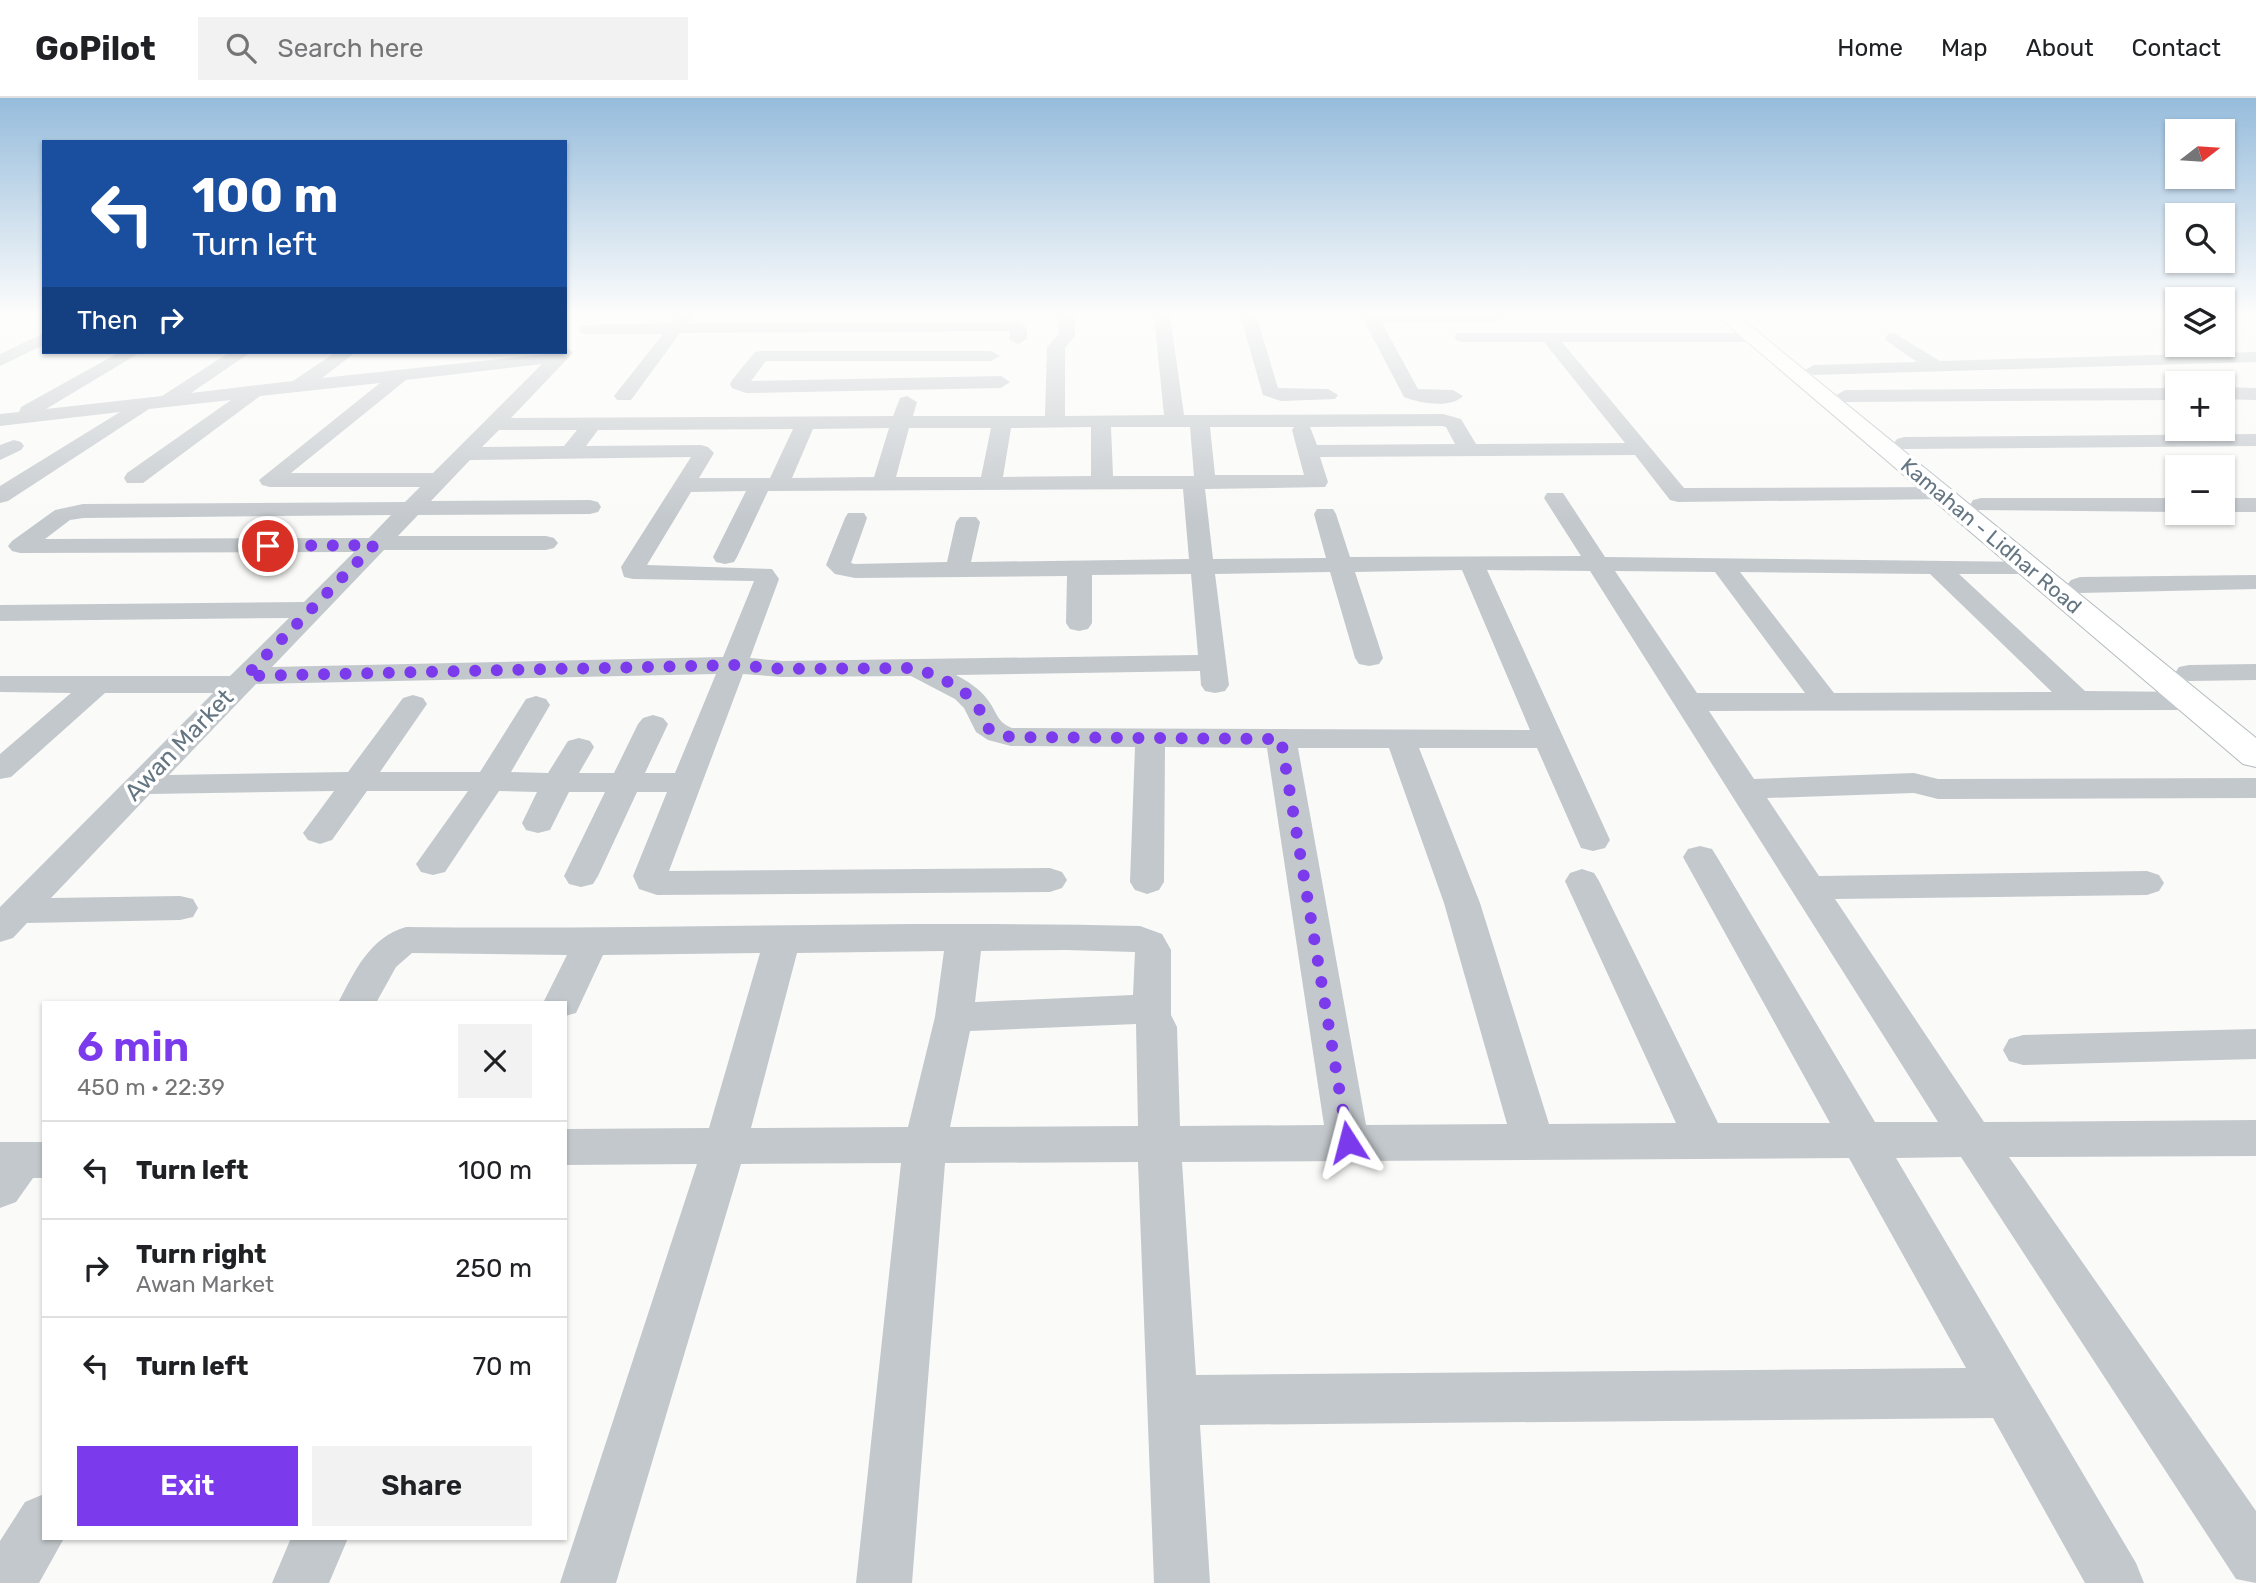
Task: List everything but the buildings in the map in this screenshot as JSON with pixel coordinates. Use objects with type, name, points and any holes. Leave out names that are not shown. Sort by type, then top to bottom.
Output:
[{"type":"main road","name":"Kamahan - Lidhar Road","points":[[1816,384],[1941,494],[2256,756]]},
{"type":"main road","name":"Kamahan - Lidhar Road","points":[[1831,384],[2256,727]]},
{"type":"street","points":[[8,419],[72,384]]},
{"type":"street","points":[[0,496],[188,384]]},
{"type":"street","points":[[8,419],[313,384]]},
{"type":"street","points":[[388,384],[270,480],[438,480]]},
{"type":"street","points":[[426,387],[429,384]]},
{"type":"street","name":"Awan Market","points":[[9,920],[533,384]]},
{"type":"street","points":[[624,396],[633,384]]},
{"type":"street","points":[[740,384],[746,387],[896,384]]},
{"type":"street","points":[[883,484],[913,384]]},
{"type":"street","points":[[1055,384],[1055,421]]},
{"type":"street","points":[[1170,384],[1175,422]]},
{"type":"street","points":[[1268,384],[1270,391],[1281,395],[1328,395]]},
{"type":"street","points":[[1405,384],[1410,393],[1422,397],[1453,396]]},
{"type":"street","points":[[1587,384],[1678,495],[1941,494]]},
{"type":"street","points":[[135,478],[256,391]]},
{"type":"street","points":[[2235,393],[2256,394]]},
{"type":"street","points":[[1845,396],[2165,394]]},
{"type":"street","points":[[1298,420],[1369,658]]},
{"type":"street","points":[[493,425],[806,421],[1451,421],[1469,450]]},
{"type":"street","points":[[725,557],[806,421]]},
{"type":"street","points":[[991,483],[1002,421]]},
{"type":"street","points":[[0,684],[242,681],[733,665],[782,669],[913,668],[1214,674],[1199,482],[1200,421]]},
{"type":"street","points":[[1101,422],[1102,483]]},
{"type":"street","points":[[574,452],[572,450],[592,424]]},
{"type":"street","points":[[1904,443],[2256,440]]},
{"type":"street","points":[[1308,451],[1640,449]]},
{"type":"street","points":[[464,454],[704,452],[633,567],[633,572],[763,574],[767,577],[650,881],[1050,880]]},
{"type":"street","points":[[684,485],[1199,482],[1322,496]]},
{"type":"street","points":[[1555,498],[1972,1139],[2256,1559]]},
{"type":"street","points":[[1981,505],[2165,505]]},
{"type":"street","points":[[2235,505],[2256,505]]},
{"type":"street","points":[[546,544],[20,546],[63,515],[83,510],[590,507]]},
{"type":"street","points":[[856,518],[838,565],[844,569],[1204,568],[1471,563],[2029,567]]},
{"type":"street","points":[[957,570],[968,522]]},
{"type":"street","points":[[1471,563],[1593,840]]},
{"type":"street","points":[[1721,564],[1825,700]]},
{"type":"street","points":[[1936,566],[2077,700]]},
{"type":"street","points":[[1079,623],[1080,568]]},
{"type":"street","points":[[2080,585],[2256,582]]},
{"type":"street","points":[[0,613],[311,610]]},
{"type":"street","points":[[0,633],[27,612]]},
{"type":"street","points":[[913,668],[931,673],[972,699],[986,728],[993,733],[1011,737],[1401,740],[1548,738]]},
{"type":"street","points":[[2189,673],[2256,672]]},
{"type":"street","points":[[0,769],[98,684]]},
{"type":"street","points":[[1688,702],[2189,701]]},
{"type":"street","points":[[320,833],[413,704]]},
{"type":"street","points":[[433,864],[490,782],[536,705]]},
{"type":"street","points":[[581,876],[653,724]]},
{"type":"street","points":[[1147,882],[1150,738]]},
{"type":"street","points":[[1281,739],[1348,1142]]},
{"type":"street","points":[[1401,740],[1462,903],[1533,1141]]},
{"type":"street","points":[[538,823],[557,783],[579,747]]},
{"type":"street","points":[[140,785],[356,781],[688,783]]},
{"type":"street","points":[[1744,789],[1913,783],[1938,789],[2256,788]]},
{"type":"street","points":[[1700,857],[2116,1583]]},
{"type":"street","points":[[1582,881],[1705,1140]]},
{"type":"street","points":[[1810,888],[2147,883]]},
{"type":"street","points":[[9,920],[180,908]]},
{"type":"street","points":[[884,1583],[925,1144],[954,1017],[964,937]]},
{"type":"street","points":[[358,1001],[388,951],[406,940],[591,942],[964,937],[1140,939],[1149,943],[1153,950],[1152,1015],[1157,1027],[1159,1144],[1182,1583]]},
{"type":"street","points":[[588,1583],[725,1146],[782,940]]},
{"type":"street","points":[[563,1001],[591,942]]},
{"type":"street","points":[[954,1017],[1143,1009],[1152,1015]]},
{"type":"street","points":[[2023,1050],[2256,1044]]},
{"type":"street","points":[[567,1147],[2256,1138]]},
{"type":"street","points":[[1172,1400],[2007,1393]]},
{"type":"street","points":[[7,1583],[42,1524]]},
{"type":"street","points":[[300,1583],[319,1540]]},
{"type":"route","points":[[268,546],[374,545],[246,676],[733,665],[782,669],[913,668],[931,673],[972,699],[986,728],[993,733],[1011,737],[1281,739],[1348,1142]]}]
